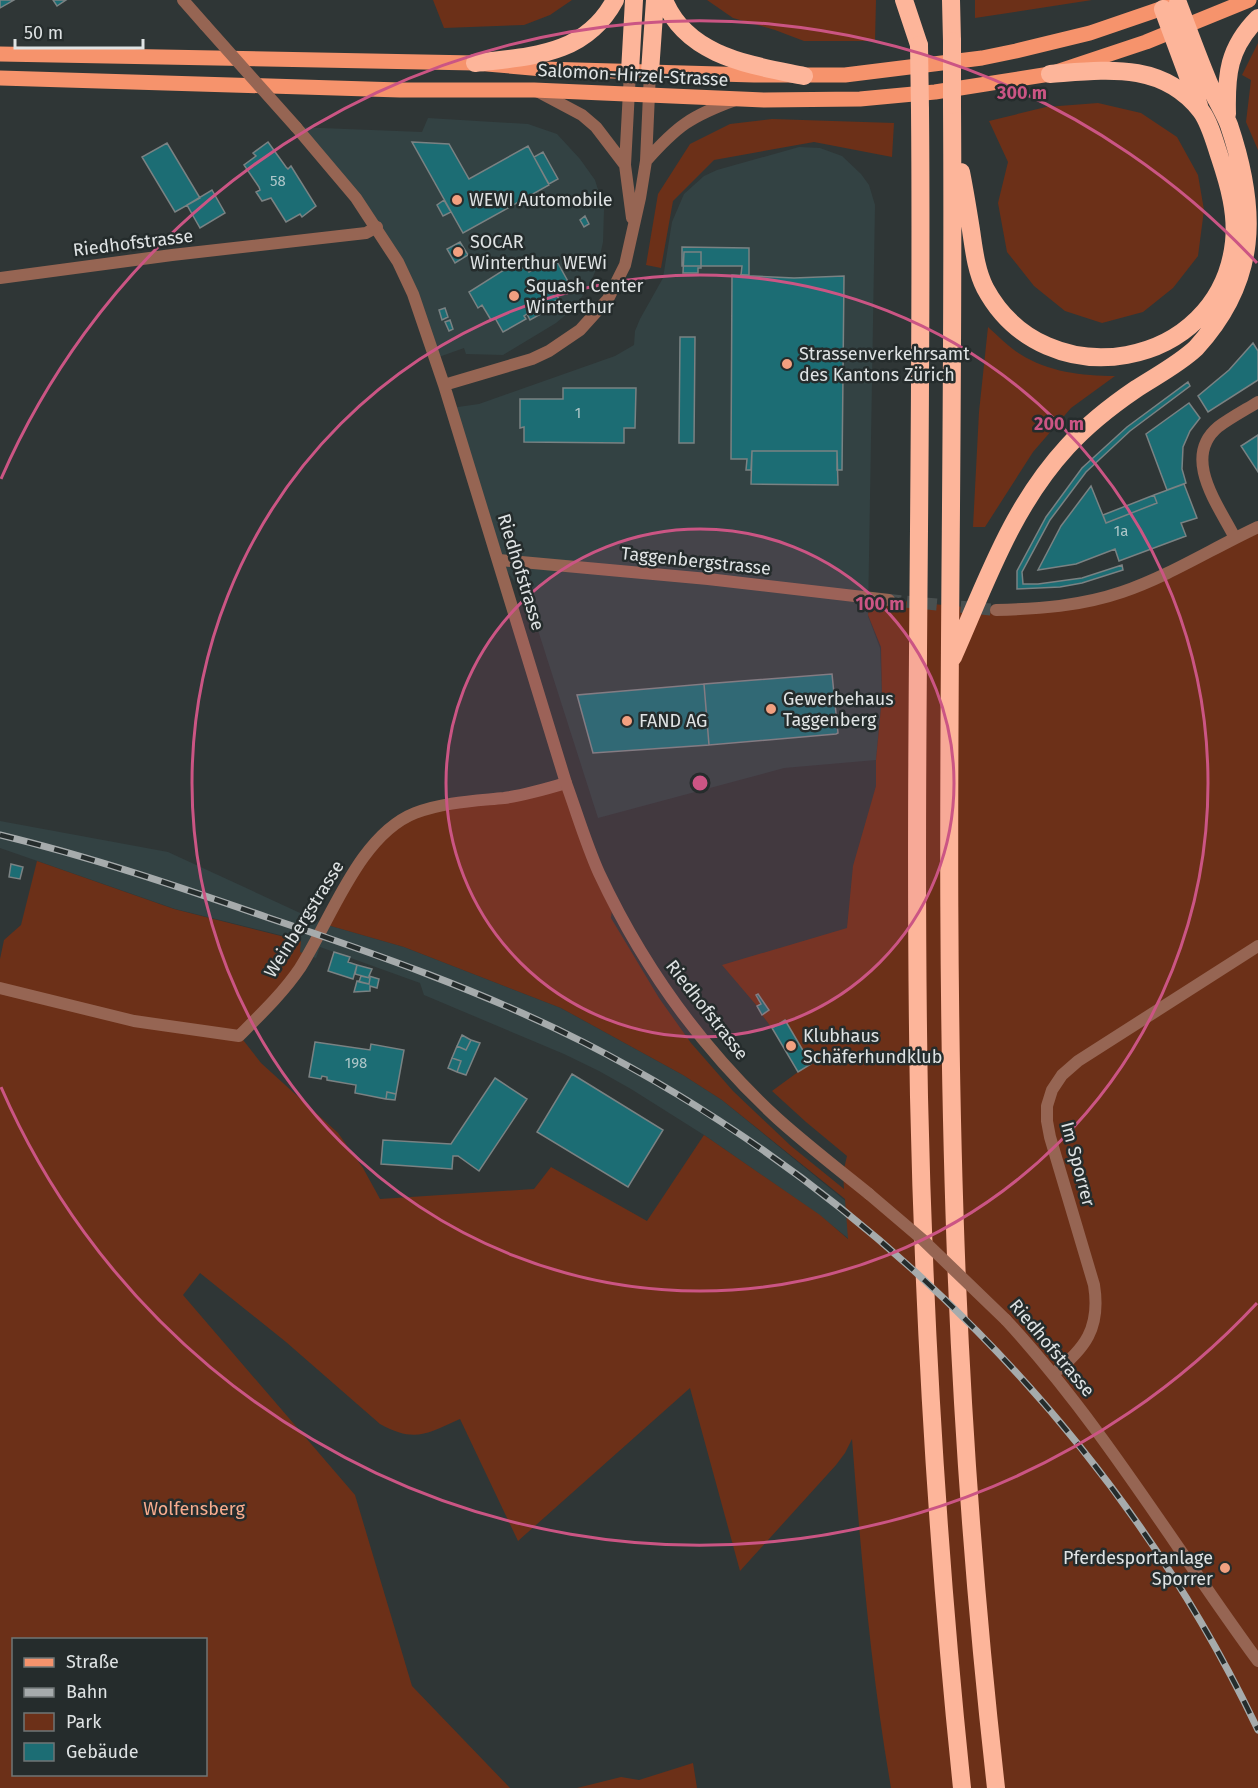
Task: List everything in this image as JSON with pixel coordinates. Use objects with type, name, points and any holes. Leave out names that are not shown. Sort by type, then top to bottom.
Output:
[{"type":"highway","points":[[475,63],[559,50],[589,33],[609,11],[615,0]]},
{"type":"highway","points":[[630,72],[634,0]]},
{"type":"highway","points":[[650,72],[655,0]]},
{"type":"highway","points":[[664,0],[675,20],[700,44],[730,59],[804,76]]},
{"type":"highway","points":[[904,0],[919,45]]},
{"type":"highway","points":[[919,0],[917,916],[921,1191],[933,1445],[946,1625],[962,1788]]},
{"type":"highway","points":[[951,0],[950,1023],[957,1282],[977,1596],[996,1788]]},
{"type":"highway","points":[[952,114],[975,258],[986,289],[997,307],[1012,323],[1036,341],[1068,354],[1106,359],[1130,356],[1154,348],[1186,329],[1210,303],[1226,272],[1234,243],[1234,211],[1227,178],[1202,112],[1179,29],[1176,4]]},
{"type":"highway","points":[[1228,122],[1229,64],[1242,38],[1258,18]]},
{"type":"highway","points":[[949,664],[1006,535],[1038,482],[1067,447],[1101,415],[1194,350],[1211,334],[1238,298],[1246,277],[1253,255],[1255,232],[1250,187],[1228,122],[1179,29]]},
{"type":"highway","points":[[1050,74],[1113,70],[1145,74],[1173,87],[1202,112]]},
{"type":"main road","name":"Salomon-Hirzel-Strasse","points":[[0,78],[400,90],[534,90],[737,99],[804,100],[883,97],[979,86],[1050,74],[1179,29],[1249,0]]},
{"type":"main road","name":"Salomon-Hirzel-Strasse","points":[[0,54],[475,63],[543,69],[630,72],[845,75],[982,58],[1090,33],[1176,4]]},
{"type":"street","name":"Riedhofstrasse","points":[[183,0],[356,198],[398,262],[413,294],[444,385],[566,783],[587,844],[639,947],[684,1014],[725,1065],[777,1118],[923,1240],[1006,1320],[1053,1374],[1258,1661]]},
{"type":"street","points":[[630,72],[625,165],[633,225]]},
{"type":"street","points":[[444,385],[532,359],[562,344],[597,314],[617,284],[630,246],[646,160],[650,72]]},
{"type":"street","points":[[534,90],[589,121],[611,144],[625,165]]},
{"type":"street","points":[[646,160],[664,140],[690,118],[737,99]]},
{"type":"street","name":"Riedhofstrasse","points":[[0,278],[172,255],[366,233],[377,227]]},
{"type":"street","points":[[1235,538],[1205,479],[1202,465],[1203,453],[1208,438],[1218,428],[1258,402]]},
{"type":"street","points":[[996,610],[1049,608],[1085,603],[1123,592],[1258,527]]},
{"type":"street","name":"Taggenbergstrasse","points":[[499,560],[708,579],[888,600]]},
{"type":"street","name":"Weinbergstrasse","points":[[0,988],[134,1021],[239,1036],[272,1003],[298,969],[341,893],[363,859],[388,829],[412,814],[437,806],[475,799],[524,795],[566,783]]},
{"type":"street","name":"Im Sporrer","points":[[1053,1374],[1076,1355],[1086,1343],[1092,1329],[1096,1299],[1094,1285],[1050,1137],[1047,1106],[1052,1090],[1062,1074],[1077,1061],[1258,946]]},
{"type":"shaded area","points":[[428,118],[528,124],[557,134],[580,159],[595,180],[604,209],[603,242],[598,265],[588,288],[574,308],[556,323],[503,355],[466,354],[464,348],[436,358],[398,262],[296,127],[422,132]]},
{"type":"shaded area","points":[[799,147],[820,148],[842,156],[869,185],[875,205],[868,616],[880,648],[882,696],[876,760],[784,768],[598,818],[529,602],[499,560],[451,408],[479,404],[615,356],[634,345],[635,331],[640,319],[663,278],[672,222],[684,194],[704,176],[717,170]]},
{"type":"shaded area","points":[[0,821],[168,852],[324,924],[404,947],[561,1008],[683,1075],[722,1100],[870,1221],[849,1239],[819,1215],[704,1135],[631,1089],[564,1054],[424,995],[420,983],[320,947],[316,958],[300,953],[300,940],[175,909],[0,848]]},
{"type":"green space","points":[[433,0],[572,0],[550,15],[524,25],[444,28]]},
{"type":"green space","points":[[707,0],[876,0],[875,41],[804,41],[733,18]]},
{"type":"green space","points":[[975,0],[1092,0],[975,18]]},
{"type":"green space","points":[[1258,43],[1258,150],[1246,122],[1251,80],[1242,75]]},
{"type":"green space","points":[[1098,103],[1141,113],[1177,137],[1198,175],[1204,210],[1198,256],[1173,288],[1143,312],[1102,323],[1065,311],[1034,286],[1007,252],[998,203],[1008,162],[989,121],[1046,107]]},
{"type":"green space","points":[[772,119],[894,123],[892,157],[814,142],[714,160],[673,201],[661,268],[646,265],[658,194],[690,144],[730,124]]},
{"type":"green space","points":[[988,327],[1016,351],[1042,365],[1078,374],[1115,376],[1071,408],[1033,452],[985,527],[973,527],[979,412]]},
{"type":"green space","name":"Wolfensberg","points":[[1258,527],[1258,1788],[891,1788],[872,1657],[852,1439],[836,1465],[740,1571],[690,1388],[518,1541],[460,1419],[429,1432],[412,1435],[380,1424],[286,1342],[200,1273],[183,1295],[355,1495],[412,1686],[510,1788],[0,1788],[0,959],[4,940],[21,925],[37,861],[174,909],[301,941],[300,952],[307,955],[240,1036],[261,1063],[338,1133],[363,1168],[380,1199],[534,1189],[551,1167],[647,1221],[704,1135],[820,1215],[848,1239],[845,1199],[722,1100],[683,1075],[561,1008],[404,947],[324,924],[368,850],[412,814],[566,783],[613,901],[611,918],[659,998],[691,1043],[733,1091],[791,1146],[844,1189],[843,1173],[847,1156],[772,1091],[798,1072],[785,1020],[772,1028],[762,1015],[768,1010],[758,994],[756,996],[761,1004],[757,1006],[722,965],[847,928],[853,866],[876,786],[882,697],[881,647],[868,615],[870,598],[996,610],[1123,592]]},
{"type":"green space","points":[[693,1763],[697,1788],[577,1788],[621,1777],[639,1780]]},
{"type":"building","points":[[0,0],[14,0],[0,8]]},
{"type":"building","points":[[53,0],[66,0],[57,6]]},
{"type":"building","points":[[268,142],[286,167],[288,169],[291,166],[316,206],[302,217],[300,214],[286,222],[271,198],[262,201],[256,192],[260,190],[259,187],[244,165],[256,156],[253,153]]},
{"type":"building","points":[[412,142],[449,144],[469,179],[528,146],[549,185],[463,233]]},
{"type":"building","points":[[167,143],[200,198],[175,212],[142,157]]},
{"type":"building","points":[[543,152],[558,179],[549,184],[534,157]]},
{"type":"building","points":[[212,190],[225,213],[200,228],[187,205]]},
{"type":"building","points":[[444,200],[451,212],[443,216],[437,205]]},
{"type":"building","points":[[585,216],[589,224],[584,227],[580,220]]},
{"type":"building","name":"SOCAR Winterthur WEWi","points":[[460,242],[468,255],[455,263],[447,249]]},
{"type":"building","points":[[682,247],[749,248],[749,275],[741,275],[742,266],[682,266]]},
{"type":"building","points":[[684,252],[701,252],[701,268],[698,268],[698,273],[683,273]]},
{"type":"building","name":"Squash Center Winterthur","points":[[555,258],[570,285],[555,293],[559,299],[544,308],[546,311],[530,320],[527,314],[524,316],[526,319],[503,332],[495,318],[491,320],[482,305],[478,308],[469,292],[515,263],[519,270],[526,266],[529,272]]},
{"type":"building","name":"Strassenverkehrsamt des Kantons Zürich","points":[[732,275],[794,278],[844,276],[842,470],[837,470],[837,451],[752,451],[751,470],[746,470],[747,459],[731,459]]},
{"type":"building","points":[[445,308],[448,317],[442,320],[439,310]]},
{"type":"building","points":[[450,320],[453,329],[449,331],[445,322]]},
{"type":"building","points":[[680,337],[695,337],[694,443],[679,443]]},
{"type":"building","points":[[1253,343],[1258,351],[1258,380],[1208,412],[1198,396],[1229,370]]},
{"type":"building","points":[[1188,382],[1190,386],[1130,431],[1086,472],[1050,520],[1022,572],[1023,584],[1038,584],[1082,578],[1122,565],[1123,570],[1082,583],[1060,587],[1017,589],[1017,571],[1046,517],[1082,468],[1127,427]]},
{"type":"building","points":[[563,388],[636,388],[635,428],[624,428],[624,443],[524,442],[524,427],[520,428],[520,399],[563,399]]},
{"type":"building","points":[[1189,403],[1200,418],[1190,431],[1183,447],[1182,469],[1186,483],[1167,490],[1146,434]]},
{"type":"building","points":[[1258,435],[1258,472],[1241,446]]},
{"type":"building","points":[[752,451],[837,451],[838,485],[751,484]]},
{"type":"building","points":[[1184,484],[1197,518],[1181,523],[1186,536],[1119,561],[1115,549],[1076,564],[1038,570],[1061,526],[1091,486],[1106,523],[1157,503],[1154,495]]},
{"type":"building","points":[[1154,495],[1157,503],[1106,523],[1103,515]]},
{"type":"building","name":"Gewerbehaus Taggenberg","points":[[832,674],[838,733],[709,745],[704,684]]},
{"type":"building","points":[[704,684],[709,745],[593,753],[577,695]]},
{"type":"building","points":[[11,864],[23,867],[20,879],[9,877]]},
{"type":"building","points":[[334,952],[350,957],[348,962],[357,965],[353,979],[328,971]]},
{"type":"building","points":[[357,965],[372,969],[369,976],[379,979],[377,988],[370,986],[370,991],[354,992],[357,981],[369,984],[370,978],[355,974]]},
{"type":"building","points":[[361,976],[370,978],[369,984],[359,982]]},
{"type":"building","points":[[758,994],[769,1010],[762,1015],[757,1006],[761,1004],[756,995]]},
{"type":"building","name":"Klubhaus Schäferhundklub","points":[[785,1020],[811,1064],[798,1072],[772,1028]]},
{"type":"building","points":[[462,1035],[471,1040],[466,1050],[457,1046]]},
{"type":"building","points":[[471,1040],[480,1043],[466,1075],[457,1072],[461,1061],[452,1058],[457,1046],[466,1050]]},
{"type":"building","points":[[315,1042],[370,1050],[371,1044],[404,1050],[396,1094],[387,1092],[386,1099],[355,1093],[356,1085],[327,1080],[327,1077],[322,1076],[321,1079],[309,1077]]},
{"type":"building","points":[[452,1058],[461,1061],[457,1072],[448,1068]]},
{"type":"building","points":[[572,1074],[663,1130],[628,1187],[537,1132]]},
{"type":"building","points":[[495,1078],[527,1099],[479,1171],[458,1156],[453,1156],[452,1169],[381,1164],[383,1140],[451,1144]]},
{"type":"building","points":[[387,1092],[396,1094],[395,1100],[386,1099]]},
{"type":"tunnel","points":[[889,600],[996,610]]},
{"type":"railway","points":[[0,835],[102,863],[202,895],[389,960],[506,1006],[583,1042],[690,1102],[791,1170],[887,1247],[977,1331],[1059,1422],[1134,1519],[1201,1622],[1258,1730]]},
{"type":"place","name":"WEWI Automobile","points":[[457,200]]},
{"type":"place","name":"SOCAR Winterthur WEWi","points":[[458,252]]},
{"type":"place","name":"Squash Center Winterthur","points":[[514,296]]},
{"type":"place","name":"Strassenverkehrsamt des Kantons Zürich","points":[[787,364]]},
{"type":"place","name":"Gewerbehaus Taggenberg","points":[[771,709]]},
{"type":"place","name":"FAND AG","points":[[627,721]]},
{"type":"place","name":"Klubhaus Schäferhundklub","points":[[791,1046]]},
{"type":"place","name":"Pferdesportanlage Sporrer","points":[[1225,1568]]}]
